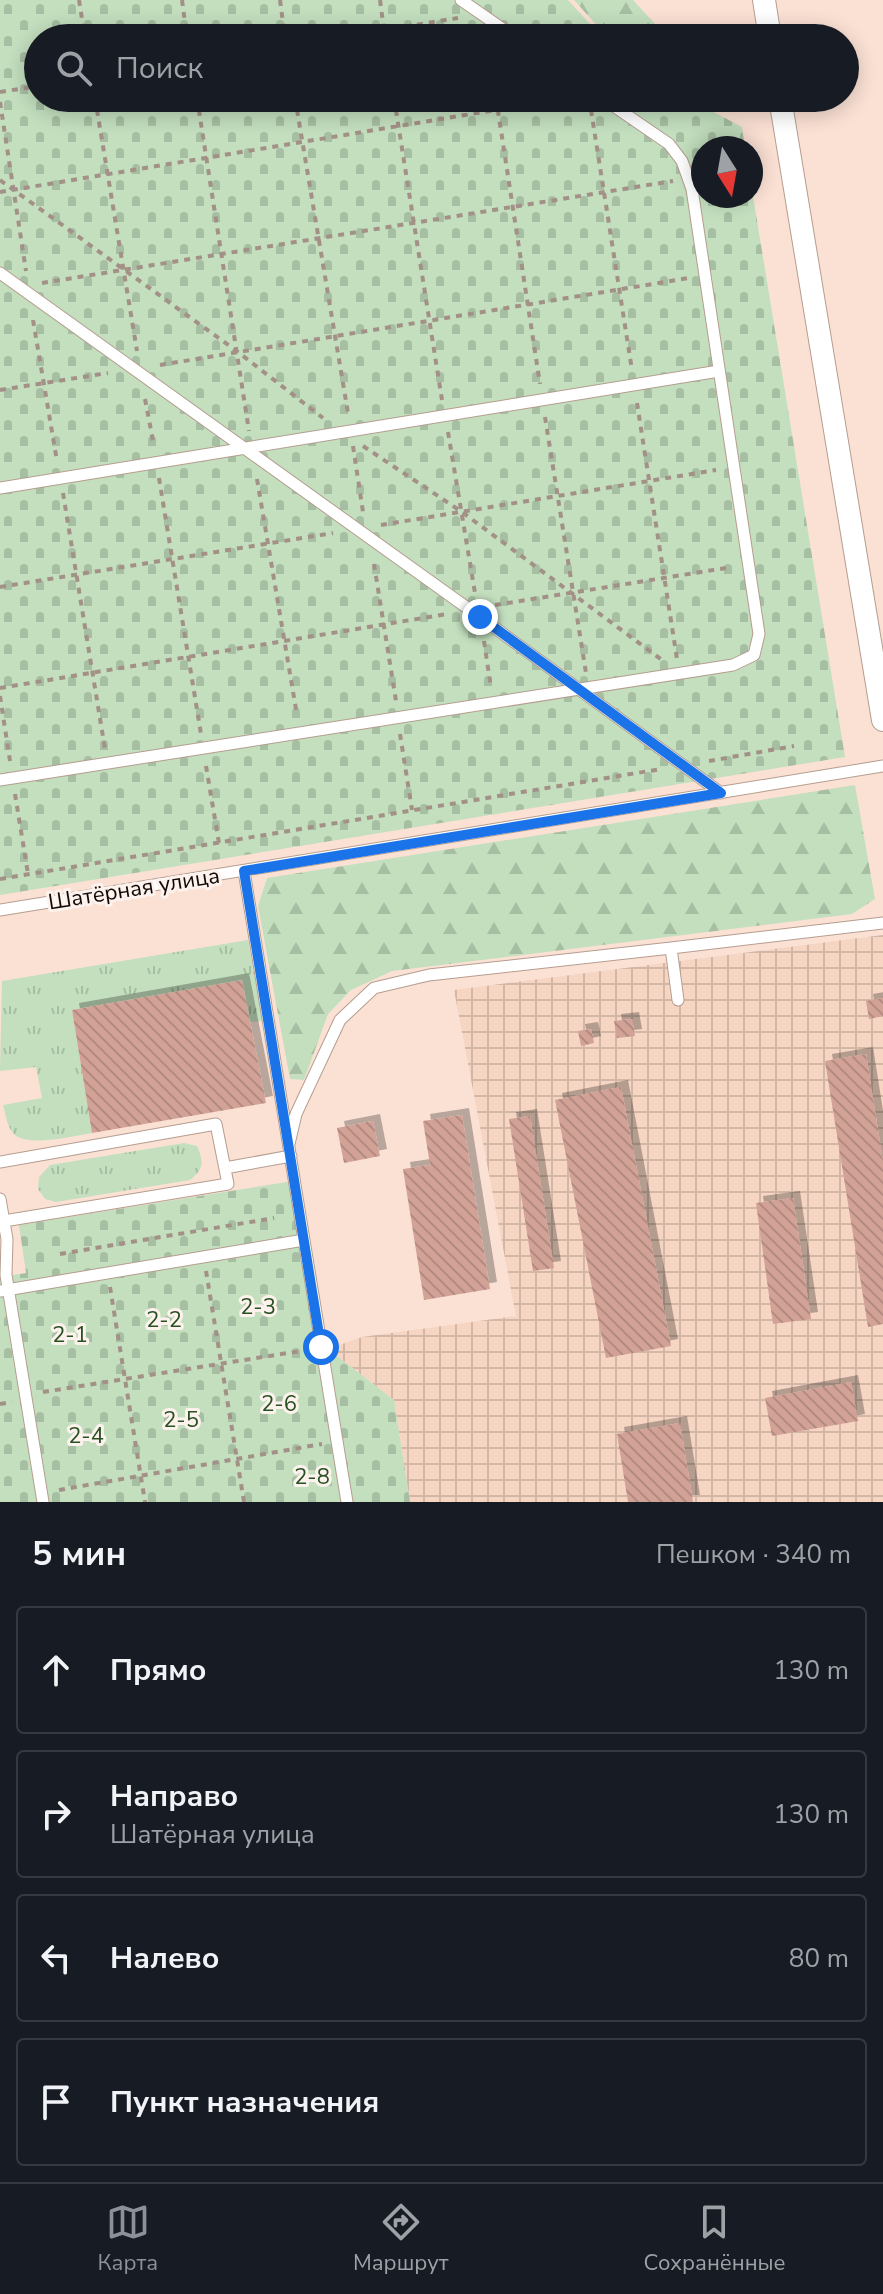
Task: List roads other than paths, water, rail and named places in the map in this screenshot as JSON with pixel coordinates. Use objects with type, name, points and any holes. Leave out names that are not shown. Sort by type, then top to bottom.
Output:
[{"type":"street","points":[[764,0],[768,24]]},
{"type":"street","points":[[782,112],[883,720]]},
{"type":"lane","points":[[461,0],[496,24]]},
{"type":"lane","points":[[0,780],[733,665],[754,655],[759,634],[688,179],[682,161],[669,144],[622,112]]},
{"type":"lane","points":[[0,273],[721,793]]},
{"type":"lane","points":[[0,488],[249,450],[719,371]]},
{"type":"lane","name":"Шатёрная улица","points":[[0,910],[883,766]]},
{"type":"lane","points":[[244,871],[347,1502]]},
{"type":"lane","points":[[290,1150],[296,1114],[340,1020],[374,988],[429,975],[883,923]]},
{"type":"lane","points":[[671,948],[678,1000]]},
{"type":"lane","points":[[0,1162],[216,1124],[228,1184],[4,1221]]},
{"type":"lane","points":[[225,1168],[290,1150]]},
{"type":"lane","points":[[0,1199],[4,1221],[4,1290],[42,1498]]},
{"type":"lane","points":[[4,1290],[304,1240]]},
{"type":"park label","name":"2-3","points":[[258,1307]]},
{"type":"park label","name":"2-2","points":[[164,1320]]},
{"type":"park label","name":"2-1","points":[[70,1335]]},
{"type":"park label","name":"2-6","points":[[279,1404]]},
{"type":"park label","name":"2-5","points":[[181,1420]]},
{"type":"park label","name":"2-4","points":[[86,1436]]},
{"type":"park label","name":"2-8","points":[[312,1477]]}]
